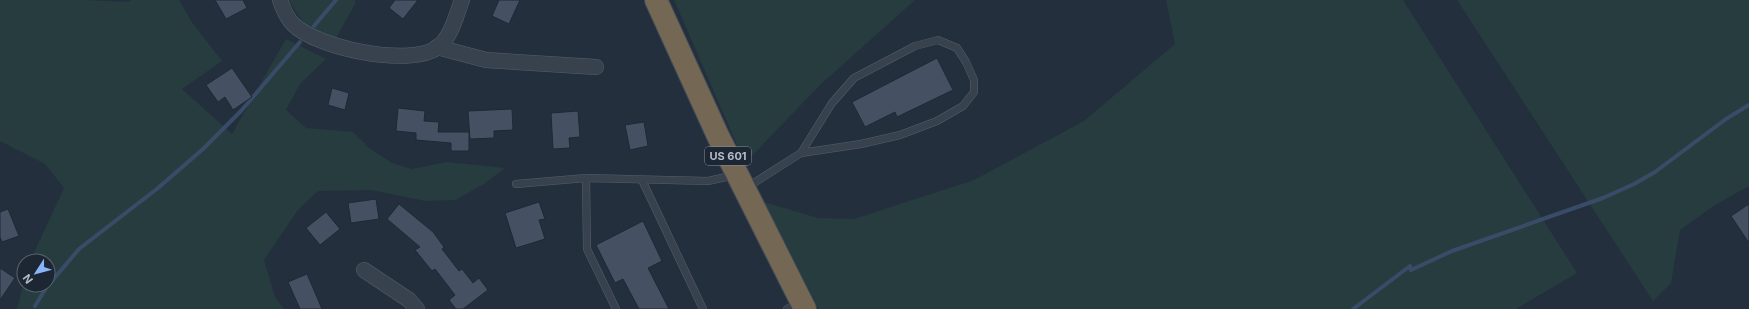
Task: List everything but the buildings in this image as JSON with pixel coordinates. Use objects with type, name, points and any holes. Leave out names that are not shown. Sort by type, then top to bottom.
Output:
[{"type":"highway","name":"US 601","points":[[656,0],[704,108],[741,182],[798,306]]},
{"type":"street","points":[[280,0],[285,14],[293,25],[309,36],[324,43],[375,54],[409,56],[425,54],[437,47],[446,38],[462,0]]},
{"type":"street","points":[[437,47],[486,60],[596,68]]},
{"type":"street","points":[[364,270],[409,300],[417,309]]},
{"type":"lane","points":[[516,184],[586,178],[741,182],[801,153],[861,144],[900,135],[937,121],[963,106],[974,92],[974,80],[966,62],[957,48],[938,40],[915,46],[854,78],[832,103],[801,153]]},
{"type":"lane","points":[[586,178],[587,249],[616,309]]},
{"type":"lane","points":[[642,180],[703,309]]},
{"type":"green space","points":[[0,0],[86,0],[127,2],[132,0],[179,0],[191,21],[222,61],[182,89],[232,134],[286,39],[326,59],[300,84],[286,110],[306,128],[353,132],[369,148],[392,163],[412,169],[447,162],[505,168],[484,184],[455,200],[425,201],[371,190],[318,191],[298,210],[264,260],[275,297],[284,309],[17,309],[21,293],[56,293],[56,253],[34,253],[64,188],[45,164],[0,141]]},
{"type":"green space","points":[[289,0],[355,0],[355,4],[335,40],[319,34],[308,26],[298,15]]},
{"type":"green space","points":[[674,0],[915,0],[821,84],[745,163]]},
{"type":"green space","points":[[1166,0],[1403,0],[1577,273],[1516,309],[819,309],[764,202],[818,218],[854,219],[974,180],[1084,121],[1175,44]]},
{"type":"green space","points":[[1457,0],[1749,0],[1749,186],[1715,205],[1680,230],[1671,283],[1653,301]]},
{"type":"waterway","points":[[314,26],[336,0]]},
{"type":"waterway","points":[[35,306],[46,288],[79,249],[158,188],[203,149],[241,111],[300,42]]},
{"type":"waterway","points":[[1353,309],[1410,266],[1411,270],[1452,251],[1603,198],[1634,184],[1655,172],[1726,119],[1749,105]]}]
